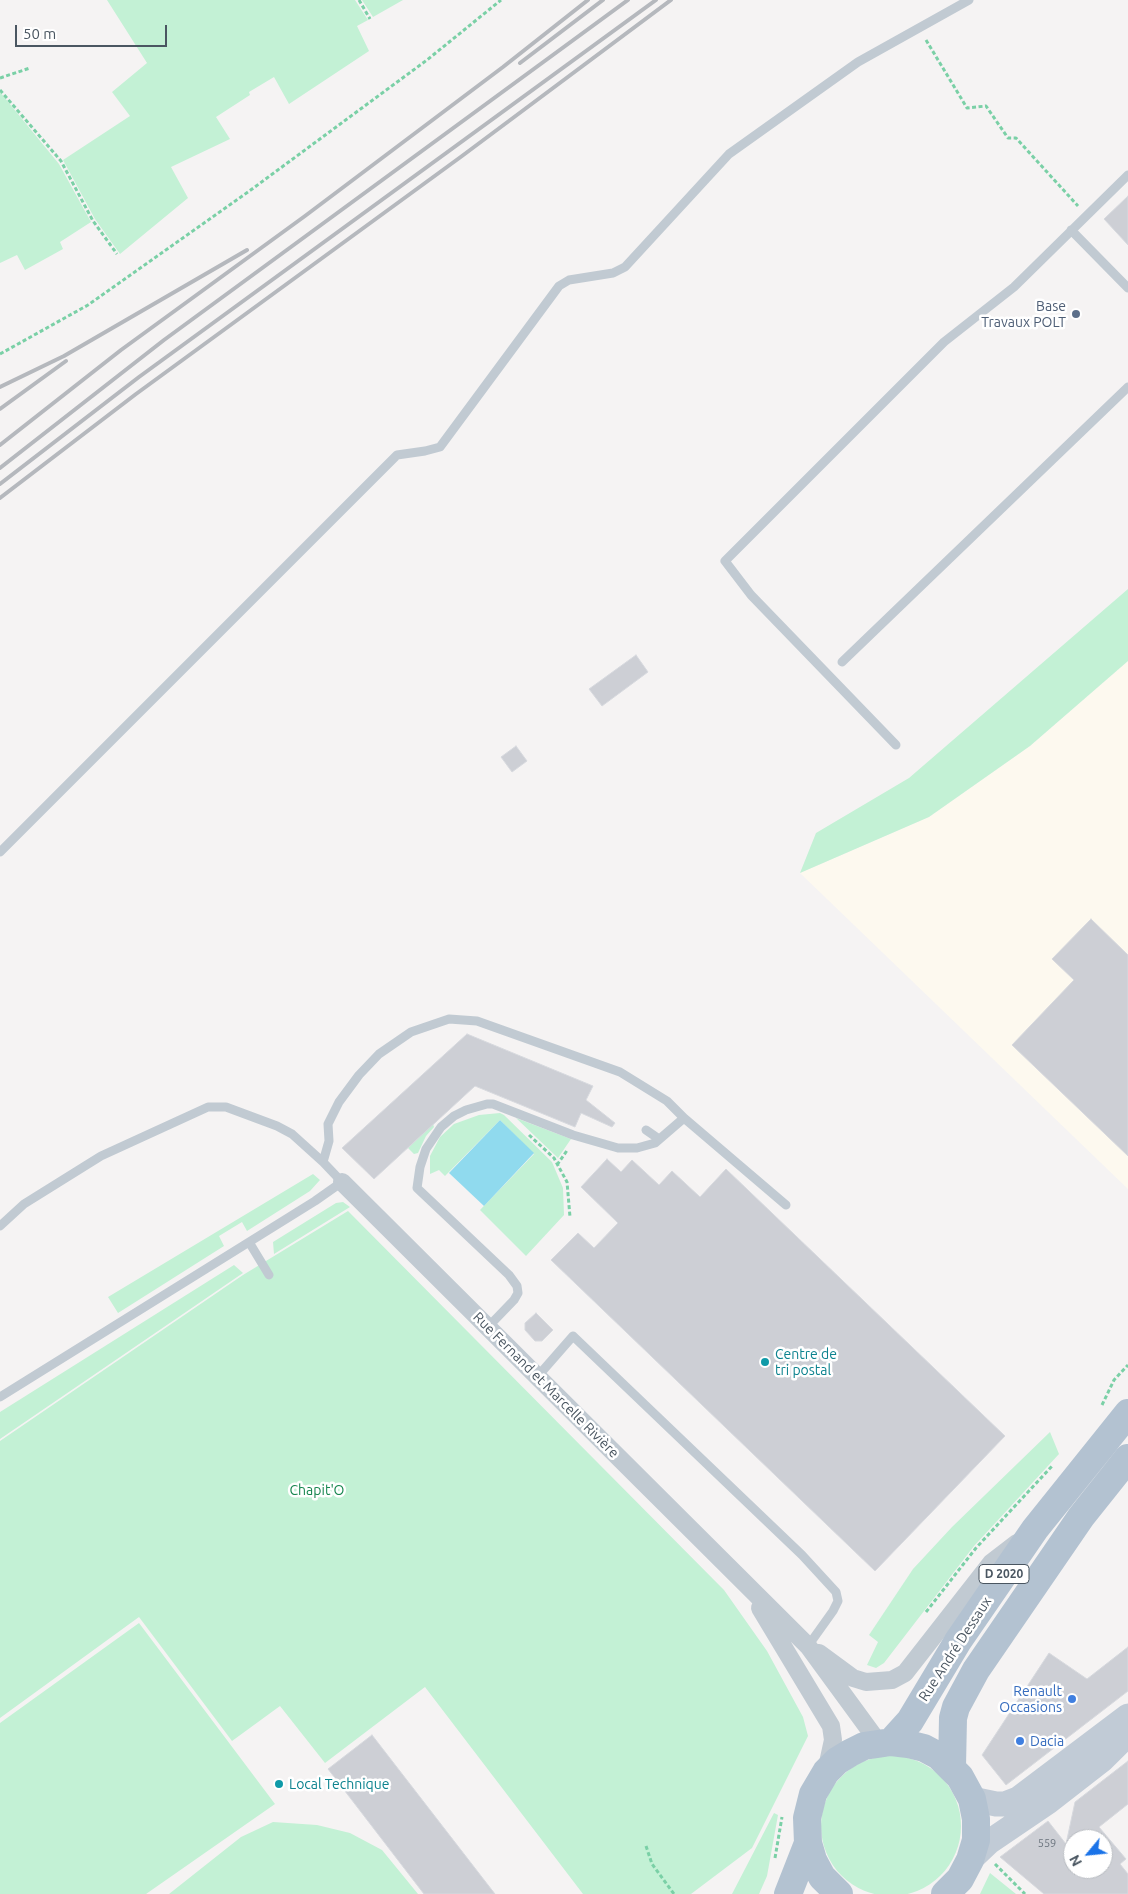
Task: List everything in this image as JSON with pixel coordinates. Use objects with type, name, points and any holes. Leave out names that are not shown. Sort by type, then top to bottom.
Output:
[{"type":"main road","name":"Rue André Dessaux","points":[[885,1742],[910,1721],[958,1641],[1035,1529],[1128,1413]]},
{"type":"main road","name":"D 2020","points":[[952,1767],[953,1718],[956,1707],[976,1670],[1081,1517],[1128,1458]]},
{"type":"main road","points":[[972,1799],[996,1804],[1005,1804],[1018,1799],[1128,1716]]},
{"type":"main road","points":[[967,1877],[988,1842],[1048,1802],[1102,1760],[1128,1734]]},
{"type":"main road","points":[[839,1894],[822,1877],[813,1860],[808,1843],[807,1818],[813,1794],[826,1772],[837,1761],[864,1746],[885,1742],[908,1744],[924,1748],[939,1756],[952,1767],[963,1782],[972,1799],[976,1826],[976,1840],[967,1877]]},
{"type":"main road","points":[[788,1894],[808,1843]]},
{"type":"street","name":"Rue Fernand et Marcelle Rivière","points":[[342,1182],[808,1646],[885,1742]]},
{"type":"street","points":[[808,1646],[853,1678],[866,1682],[892,1680],[905,1673],[991,1563],[1035,1529]]},
{"type":"street","name":"Rue Fernand et Marcelle Rivière","points":[[749,1588],[831,1726],[833,1740],[826,1772]]},
{"type":"lane","points":[[0,852],[397,455],[440,447],[559,286],[569,280],[613,273],[625,267],[729,154],[858,62],[969,0]]},
{"type":"lane","points":[[896,745],[751,595],[726,561],[944,342],[1014,287],[1128,175]]},
{"type":"lane","points":[[1071,230],[1128,288]]},
{"type":"lane","points":[[842,662],[1128,387]]},
{"type":"lane","points":[[323,1162],[329,1141],[328,1124],[339,1102],[359,1075],[378,1054],[412,1032],[449,1019],[478,1021],[620,1072],[667,1101],[684,1118],[786,1205]]},
{"type":"lane","points":[[488,1327],[514,1300],[518,1293],[517,1286],[509,1275],[418,1188],[420,1167],[426,1149],[441,1127],[454,1116],[466,1110],[493,1104],[574,1135],[618,1148],[648,1146],[655,1143],[684,1118]]},
{"type":"lane","points":[[0,1226],[24,1204],[101,1156],[208,1107],[226,1106],[277,1126],[292,1134],[342,1182],[0,1397]]},
{"type":"lane","points":[[646,1130],[659,1140]]},
{"type":"lane","points":[[249,1242],[269,1275]]},
{"type":"lane","points":[[538,1376],[573,1336],[802,1556],[836,1592],[838,1601],[808,1646]]},
{"type":"path","points":[[358,0],[370,19]]},
{"type":"path","points":[[0,354],[88,305],[248,192],[426,60],[501,0]]},
{"type":"path","points":[[918,28],[967,108],[986,106],[1008,138],[1016,138],[1086,216]]},
{"type":"path","points":[[0,78],[30,68]]},
{"type":"path","points":[[0,90],[61,161],[94,221],[117,254]]},
{"type":"path","points":[[526,1132],[554,1158],[567,1182],[570,1217]]},
{"type":"path","points":[[1098,1413],[1114,1380],[1128,1365]]},
{"type":"path","points":[[924,1614],[976,1548],[1055,1463]]},
{"type":"path","points":[[774,1864],[781,1819],[784,1812]]},
{"type":"path","points":[[646,1846],[652,1864],[674,1894]]},
{"type":"path","points":[[967,1877],[994,1862],[1025,1894]]},
{"type":"shaded area","points":[[1128,661],[1128,1189],[800,873],[929,817],[1030,746]]},
{"type":"green space","points":[[107,0],[355,0],[368,20],[357,26],[369,51],[289,104],[274,77],[249,92],[250,95],[216,117],[230,139],[171,167],[188,198],[120,254],[95,219],[63,160],[130,116],[112,92],[147,63]]},
{"type":"green space","points":[[362,0],[403,0],[373,17]]},
{"type":"green space","points":[[0,92],[59,164],[91,222],[60,242],[63,249],[25,270],[17,255],[0,263]]},
{"type":"green space","points":[[1128,589],[1128,661],[1030,746],[929,817],[800,873],[816,833],[909,778]]},
{"type":"green space","points":[[500,1113],[552,1162],[563,1188],[564,1215],[526,1256],[480,1210],[534,1154],[500,1120],[445,1176],[439,1170],[430,1174],[430,1156],[440,1137],[454,1124],[479,1115]]},
{"type":"green space","points":[[516,1118],[571,1139],[558,1158]]},
{"type":"green space","points":[[433,1124],[434,1127],[426,1136],[418,1153],[414,1154],[408,1148]]},
{"type":"green space","points":[[313,1174],[320,1180],[310,1191],[247,1231],[242,1222],[219,1236],[224,1246],[118,1313],[108,1297]]},
{"type":"green space","points":[[343,1202],[350,1207],[274,1254],[273,1242],[336,1203]]},
{"type":"green space","name":"Chapit'O","points":[[348,1211],[724,1590],[767,1651],[803,1717],[808,1736],[752,1848],[691,1894],[583,1894],[425,1687],[325,1763],[280,1706],[232,1741],[139,1617],[0,1718],[0,1441],[243,1275]]},
{"type":"green space","points":[[234,1265],[243,1273],[0,1439],[0,1412]]},
{"type":"green space","points":[[1050,1432],[1059,1454],[974,1546],[884,1663],[876,1668],[867,1665],[878,1642],[869,1635],[913,1569],[952,1527]]},
{"type":"green space","points":[[139,1623],[275,1804],[146,1894],[0,1894],[0,1723]]},
{"type":"green space","points":[[891,1756],[905,1757],[918,1761],[941,1776],[956,1799],[960,1812],[960,1840],[956,1853],[941,1876],[918,1891],[905,1895],[891,1896],[877,1895],[864,1891],[841,1876],[826,1853],[822,1840],[821,1826],[822,1812],[826,1799],[841,1776],[864,1761],[877,1757]]},
{"type":"green space","points":[[774,1813],[778,1815],[767,1876],[759,1894],[732,1894]]},
{"type":"green space","points":[[273,1822],[317,1825],[350,1833],[382,1850],[418,1894],[169,1894],[241,1837]]},
{"type":"green space","points":[[990,1873],[1016,1894],[980,1894]]},
{"type":"water","points":[[500,1120],[534,1153],[484,1206],[449,1173]]},
{"type":"building","points":[[1128,196],[1128,245],[1104,219]]},
{"type":"building","points":[[636,655],[648,672],[602,706],[589,689]]},
{"type":"building","points":[[516,746],[527,761],[512,772],[501,757]]},
{"type":"building","points":[[1091,919],[1128,955],[1128,1156],[1012,1045],[1074,980],[1052,959]]},
{"type":"building","points":[[467,1034],[593,1086],[586,1100],[615,1123],[612,1127],[581,1113],[575,1127],[475,1086],[374,1179],[342,1148]]},
{"type":"building","name":"Centre de tri postal","points":[[607,1159],[621,1172],[632,1160],[659,1185],[672,1171],[700,1197],[726,1169],[1005,1436],[875,1571],[551,1260],[578,1233],[594,1248],[618,1223],[581,1187]]},
{"type":"building","points":[[536,1313],[553,1330],[542,1341],[535,1341],[525,1330],[525,1323]]},
{"type":"building","points":[[1128,1647],[1128,1691],[1006,1785],[982,1755],[1049,1653],[1087,1679]]},
{"type":"building","points":[[372,1735],[495,1894],[424,1894],[328,1769]]},
{"type":"building","points":[[1128,1761],[1128,1804],[1099,1827],[1101,1829],[1069,1829],[1075,1802]]},
{"type":"building","points":[[1048,1821],[1063,1840],[1063,1879],[1113,1879],[1113,1844],[1126,1859],[1120,1864],[1128,1874],[1128,1894],[1044,1894],[1000,1857]]},
{"type":"railway","points":[[0,445],[121,350],[305,216],[503,67],[588,0]]},
{"type":"railway","points":[[520,63],[603,0]]},
{"type":"railway","points":[[0,468],[164,340],[628,0]]},
{"type":"railway","points":[[0,484],[139,377],[656,0]]},
{"type":"railway","points":[[0,498],[136,394],[462,156],[671,0]]},
{"type":"railway","points":[[0,387],[64,356],[247,250]]},
{"type":"railway","points":[[0,409],[66,361]]},
{"type":"place","name":"Base Travaux POLT","points":[[1076,314]]},
{"type":"place","name":"Centre de tri postal","points":[[765,1362]]},
{"type":"place","name":"Renault Occasions","points":[[1072,1699]]},
{"type":"place","name":"Dacia","points":[[1020,1741]]},
{"type":"place","name":"Local Technique","points":[[279,1784]]}]
